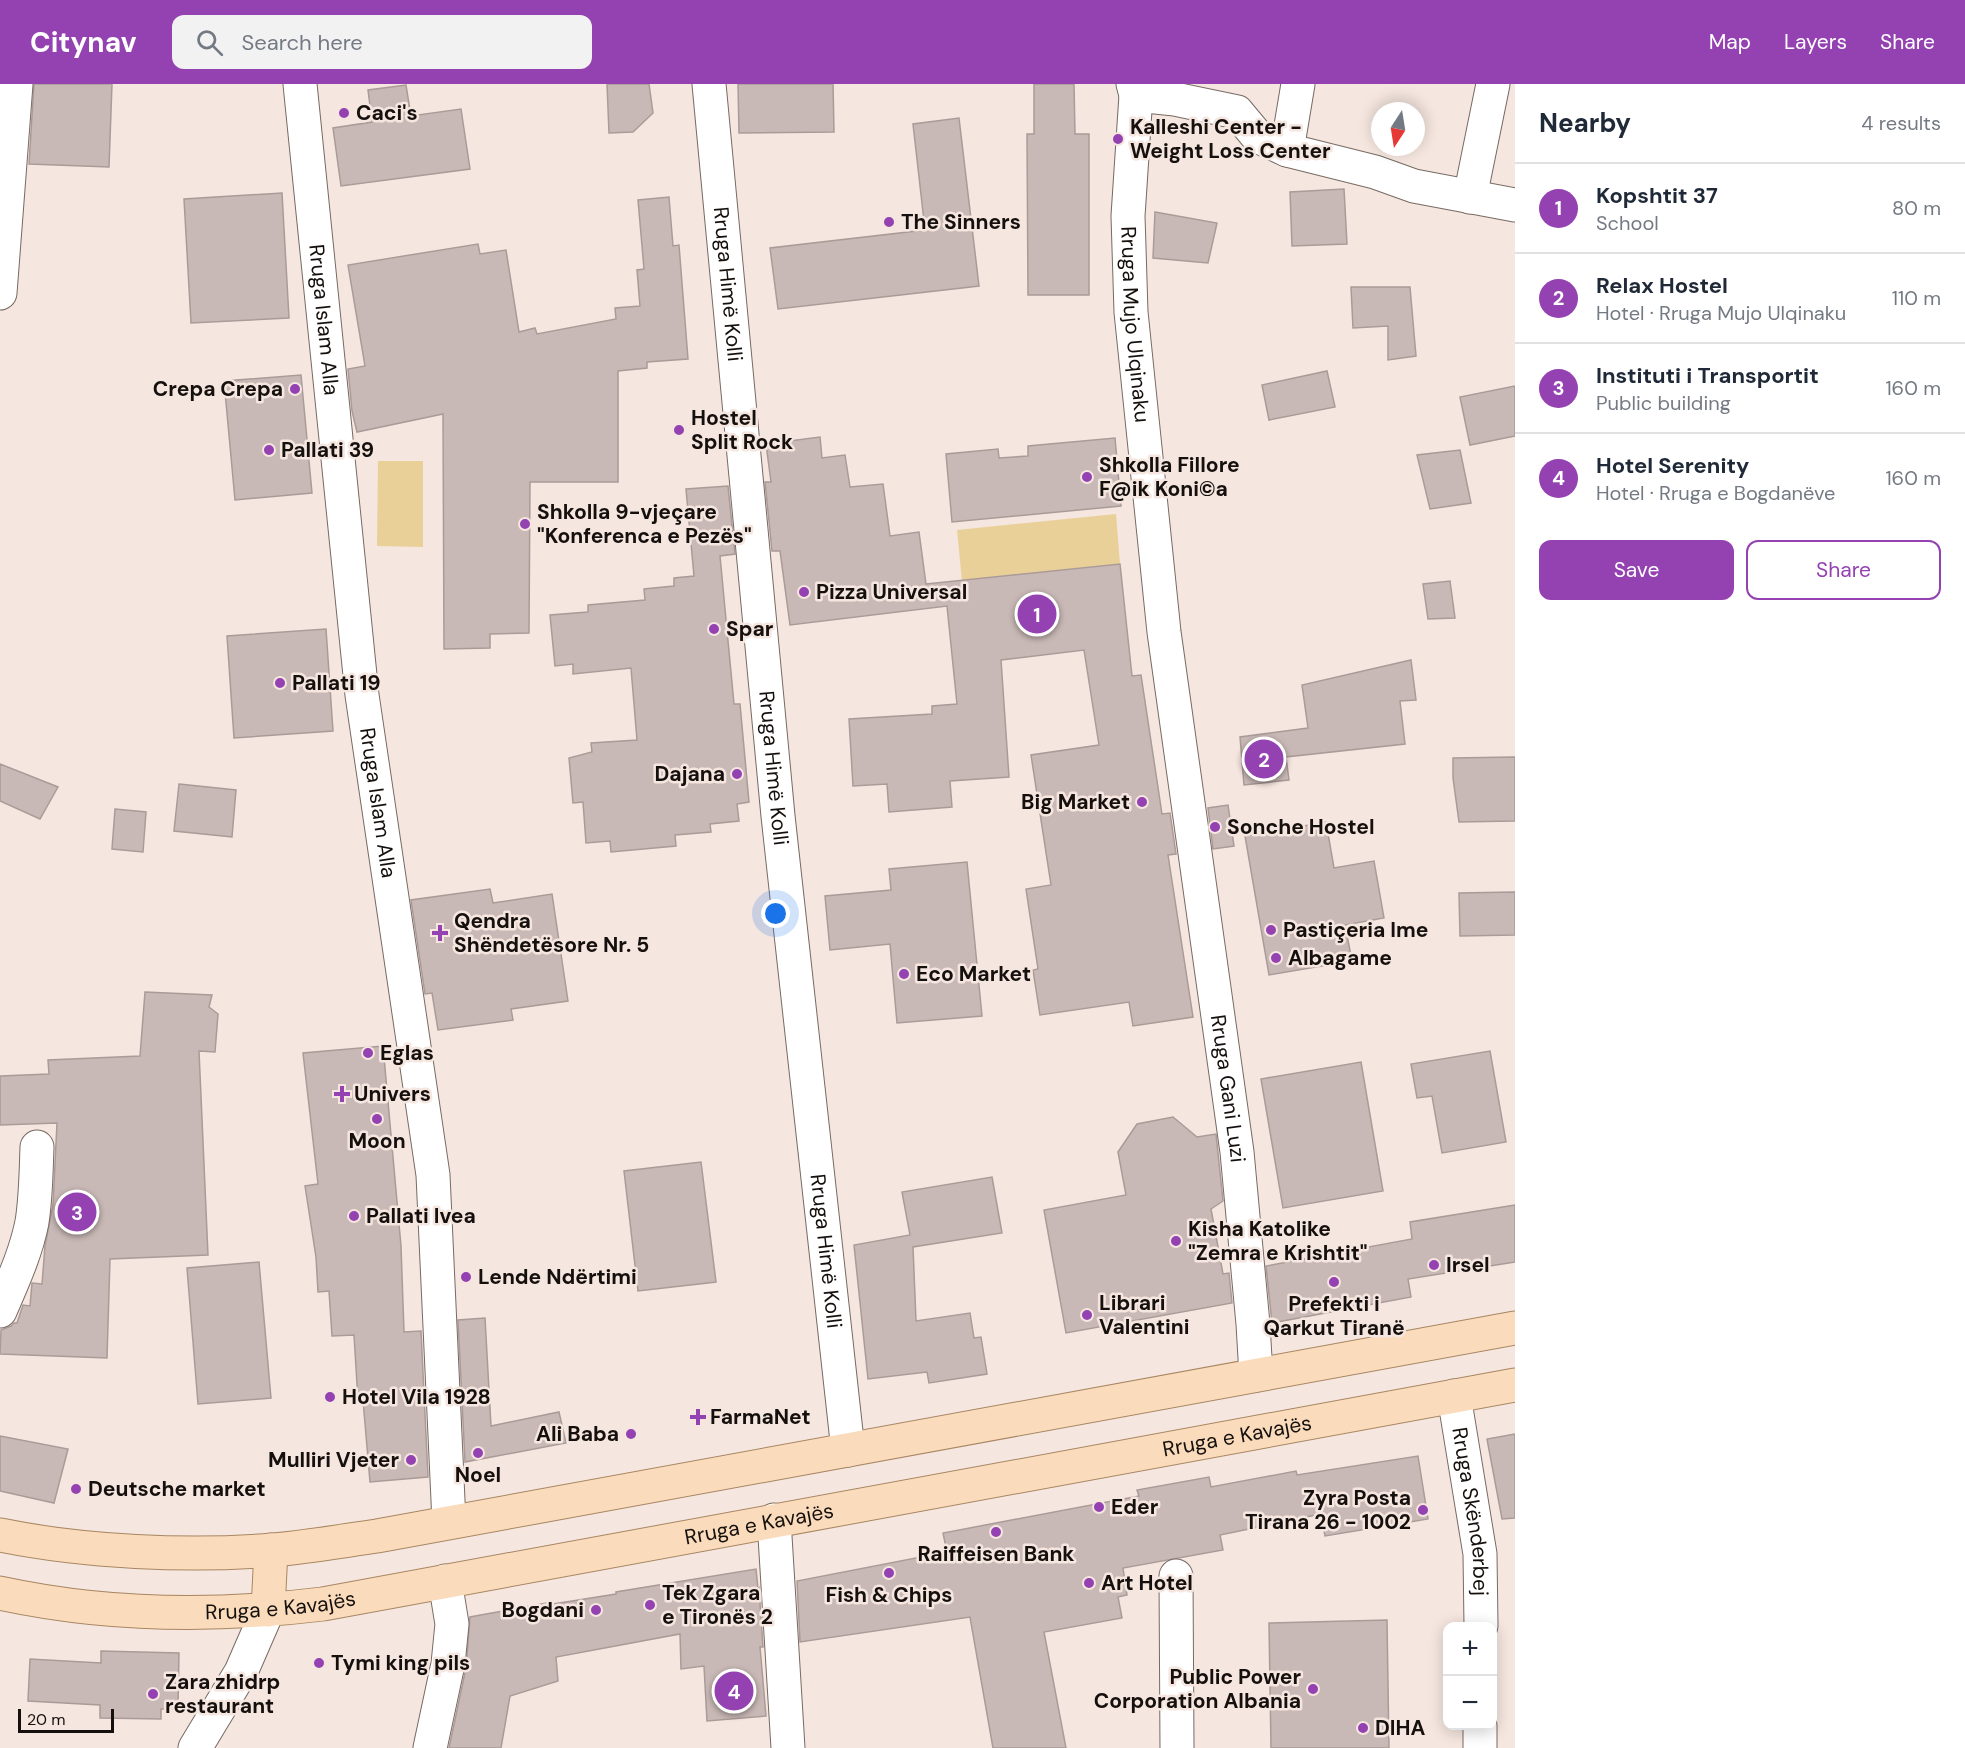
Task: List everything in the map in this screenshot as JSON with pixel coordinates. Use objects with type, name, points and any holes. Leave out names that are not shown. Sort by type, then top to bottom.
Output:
[{"type":"main road","points":[[0,1535],[85,1547],[185,1553],[271,1550],[377,1536],[1515,1328]]},
{"type":"main road","name":"Rruga e Kavajës","points":[[0,1593],[93,1607],[184,1613],[268,1610],[323,1604],[1515,1385]]},
{"type":"main road","points":[[268,1610],[271,1550]]},
{"type":"street","name":"Rruga Islam Alla","points":[[300,84],[362,695],[434,1175],[450,1522]]},
{"type":"street","name":"Rruga Himë Kolli","points":[[709,84],[777,804],[848,1450]]},
{"type":"street","points":[[1287,150],[1298,84]]},
{"type":"street","points":[[1470,197],[1493,84]]},
{"type":"street","points":[[0,294],[11,89]]},
{"type":"street","points":[[1135,89],[1237,112],[1257,136],[1287,150],[1375,172],[1414,186],[1515,205]]},
{"type":"street","name":"Rruga Mujo Ulqinaku","points":[[1135,89],[1128,216],[1131,312],[1164,632],[1187,804]]},
{"type":"street","name":"Rruga Gani Luzi","points":[[1187,804],[1237,1152],[1256,1375]]},
{"type":"street","points":[[0,1311],[17,1270],[31,1225],[36,1186],[37,1147]]},
{"type":"street","name":"Rruga Skënderbej","points":[[1455,1396],[1480,1554],[1481,1622]]},
{"type":"street","points":[[774,1520],[788,1748]]},
{"type":"street","points":[[1176,1576],[1177,1748]]},
{"type":"street","points":[[430,1748],[448,1664],[452,1624],[445,1581]]},
{"type":"street","points":[[195,1748],[241,1672],[268,1610]]},
{"type":"street","points":[[1480,1730],[1480,1748]]},
{"type":"shaded area","points":[[378,461],[423,461],[423,547],[377,546]]},
{"type":"shaded area","points":[[1116,514],[1120,564],[962,581],[957,530]]},
{"type":"building","points":[[34,84],[112,84],[109,167],[29,164]]},
{"type":"building","points":[[607,84],[649,84],[653,113],[633,132],[609,133]]},
{"type":"building","points":[[738,84],[833,84],[834,132],[739,133]]},
{"type":"building","points":[[1034,84],[1074,84],[1075,134],[1089,134],[1089,295],[1028,295],[1027,134],[1034,134]]},
{"type":"building","points":[[406,85],[411,116],[461,109],[470,169],[341,186],[333,128],[372,122],[368,90]]},
{"type":"building","points":[[959,118],[979,286],[778,309],[770,248],[925,230],[913,124]]},
{"type":"building","points":[[1344,189],[1347,244],[1292,246],[1290,192]]},
{"type":"building","points":[[282,193],[289,318],[191,323],[184,199]]},
{"type":"building","points":[[669,197],[673,246],[679,245],[688,359],[647,362],[647,368],[618,371],[618,482],[530,482],[529,633],[490,634],[490,648],[444,649],[443,414],[357,432],[352,411],[348,369],[365,366],[348,265],[478,244],[480,254],[506,250],[519,332],[535,328],[537,334],[616,319],[615,308],[640,306],[637,270],[644,269],[638,200]]},
{"type":"building","points":[[1155,212],[1217,223],[1208,263],[1153,258]]},
{"type":"building","points":[[1351,287],[1410,287],[1416,356],[1388,360],[1388,326],[1353,328]]},
{"type":"building","points":[[1327,371],[1335,407],[1269,420],[1262,385]]},
{"type":"building","name":"Pallati 39","points":[[301,375],[312,493],[235,500],[224,381]]},
{"type":"building","points":[[1515,386],[1515,436],[1470,445],[1460,397]]},
{"type":"building","points":[[820,437],[822,458],[845,455],[850,487],[883,484],[890,536],[919,532],[926,584],[1120,564],[1132,676],[1141,675],[1162,814],[1170,813],[1176,854],[1168,855],[1193,1017],[1133,1026],[1129,1002],[1040,1015],[1033,970],[1038,969],[1026,889],[1051,885],[1031,755],[1099,745],[1084,650],[1001,660],[1009,777],[950,781],[952,807],[889,812],[887,784],[853,786],[849,719],[932,714],[932,706],[957,704],[947,606],[790,625],[780,551],[772,551],[765,482],[771,482],[766,444]]},
{"type":"building","points":[[1115,438],[1121,506],[952,522],[946,454],[998,449],[999,458],[1028,456],[1028,446]]},
{"type":"building","points":[[1460,450],[1471,503],[1430,509],[1417,455]]},
{"type":"building","points":[[728,486],[735,554],[720,556],[734,704],[740,704],[749,802],[737,804],[739,821],[710,824],[711,832],[675,835],[676,846],[611,852],[610,841],[586,843],[583,802],[573,803],[569,758],[592,752],[591,743],[637,740],[631,668],[573,674],[573,664],[555,666],[550,615],[588,612],[588,605],[645,600],[644,589],[674,586],[674,578],[694,576],[686,489]]},
{"type":"building","points":[[1450,581],[1455,618],[1428,619],[1423,584]]},
{"type":"building","name":"Pallati 19","points":[[326,629],[333,731],[234,738],[227,636]]},
{"type":"building","points":[[1411,660],[1416,700],[1400,701],[1405,744],[1286,757],[1289,780],[1244,785],[1240,737],[1308,728],[1302,685]]},
{"type":"building","points":[[1515,757],[1515,821],[1459,822],[1453,778],[1453,758]]},
{"type":"building","points":[[0,764],[58,787],[40,819],[0,801]]},
{"type":"building","points":[[179,784],[236,790],[232,837],[174,831]]},
{"type":"building","name":"Sonche Hostel","points":[[1228,805],[1234,846],[1213,849],[1208,808]]},
{"type":"building","points":[[115,809],[146,812],[143,852],[112,849]]},
{"type":"building","points":[[1326,822],[1334,868],[1374,861],[1384,918],[1345,925],[1352,961],[1269,975],[1245,836]]},
{"type":"building","points":[[967,862],[982,1016],[897,1023],[890,944],[830,950],[825,896],[891,890],[889,869]]},
{"type":"building","points":[[490,889],[493,903],[552,894],[568,1001],[511,1009],[513,1020],[438,1030],[432,993],[425,994],[411,900]]},
{"type":"building","points":[[1515,892],[1515,935],[1460,936],[1459,893]]},
{"type":"building","points":[[145,992],[212,995],[209,1007],[218,1014],[215,1052],[199,1051],[208,1255],[110,1259],[107,1358],[0,1354],[1,1330],[17,1323],[23,1305],[30,1306],[32,1283],[42,1284],[45,1246],[53,1205],[57,1123],[0,1125],[0,1076],[49,1074],[48,1060],[140,1056]]},
{"type":"building","name":"Pallati Ivea","points":[[383,1046],[401,1246],[404,1332],[421,1331],[428,1477],[370,1482],[363,1400],[358,1400],[354,1335],[332,1336],[329,1291],[318,1292],[316,1257],[305,1186],[318,1184],[303,1053]]},
{"type":"building","points":[[1490,1051],[1506,1142],[1442,1153],[1432,1096],[1417,1098],[1411,1064]]},
{"type":"building","points":[[1361,1062],[1383,1191],[1283,1208],[1261,1079]]},
{"type":"building","name":"Kisha Katolike \"Zemra e Krishtit\"","points":[[1173,1117],[1197,1137],[1216,1134],[1223,1201],[1211,1209],[1223,1274],[1229,1273],[1232,1303],[1066,1333],[1044,1210],[1126,1195],[1118,1152],[1137,1124]]},
{"type":"building","points":[[701,1162],[716,1282],[638,1291],[624,1171]]},
{"type":"building","points":[[992,1177],[1002,1233],[913,1247],[916,1321],[970,1313],[974,1338],[981,1337],[987,1374],[929,1383],[927,1372],[868,1379],[854,1245],[910,1235],[902,1192]]},
{"type":"building","points":[[1515,1205],[1515,1262],[1408,1279],[1411,1297],[1272,1323],[1266,1266],[1412,1239],[1410,1222]]},
{"type":"building","points":[[259,1262],[271,1398],[198,1404],[187,1268]]},
{"type":"building","points":[[485,1318],[491,1426],[559,1412],[566,1443],[465,1462],[458,1320]]},
{"type":"building","points":[[1515,1434],[1515,1518],[1502,1519],[1487,1439]]},
{"type":"building","points":[[0,1436],[68,1449],[54,1503],[0,1491]]},
{"type":"building","points":[[1418,1456],[1428,1519],[1325,1536],[1321,1514],[1220,1535],[1223,1550],[1123,1568],[1127,1595],[1118,1597],[1122,1618],[1044,1632],[1066,1748],[993,1748],[970,1617],[800,1642],[797,1581],[947,1552],[943,1533],[1139,1496],[1137,1490],[1209,1477],[1211,1487],[1296,1471],[1297,1475]]},
{"type":"building","points":[[756,1569],[766,1716],[707,1721],[704,1666],[681,1669],[680,1634],[556,1657],[558,1681],[510,1696],[501,1748],[449,1748],[466,1668],[470,1617]]},
{"type":"building","points":[[1387,1620],[1389,1748],[1271,1748],[1269,1623]]},
{"type":"building","points":[[101,1651],[179,1653],[178,1709],[161,1709],[161,1719],[100,1718],[100,1705],[28,1701],[30,1659],[101,1663]]},
{"type":"place","name":"Caci's","points":[[344,113]]},
{"type":"place","name":"Kalleshi Center - Weight Loss Center","points":[[1118,139]]},
{"type":"place","name":"The Sinners","points":[[889,222]]},
{"type":"place","name":"Crepa Crepa","points":[[295,389]]},
{"type":"place","name":"Hostel Split Rock","points":[[679,430]]},
{"type":"place","name":"Pallati 39","points":[[269,450]]},
{"type":"place","name":"Shkolla Fillore F@ik Koni©a","points":[[1087,477]]},
{"type":"place","name":"Shkolla 9-vjeçare \"Konferenca e Pezës\"","points":[[525,524]]},
{"type":"place","name":"Pizza Universal","points":[[804,592]]},
{"type":"place","name":"Kopshtit 37","points":[[1037,614]]},
{"type":"place","name":"Spar","points":[[714,629]]},
{"type":"place","name":"Pallati 19","points":[[280,683]]},
{"type":"place","name":"Relax Hostel","points":[[1264,759]]},
{"type":"place","name":"Dajana","points":[[737,774]]},
{"type":"place","name":"Big Market","points":[[1142,802]]},
{"type":"place","name":"Sonche Hostel","points":[[1215,827]]},
{"type":"place","name":"Pastiçeria Ime","points":[[1271,930]]},
{"type":"place","name":"Qendra Shëndetësore Nr. 5","points":[[440,933]]},
{"type":"place","name":"Albagame","points":[[1276,958]]},
{"type":"place","name":"Eco Market","points":[[904,974]]},
{"type":"place","name":"Eglas","points":[[368,1053]]},
{"type":"place","name":"Univers","points":[[342,1094]]},
{"type":"place","name":"Moon","points":[[377,1119]]},
{"type":"place","name":"Instituti i Transportit","points":[[77,1212]]},
{"type":"place","name":"Pallati Ivea","points":[[354,1216]]},
{"type":"place","name":"Kisha Katolike \"Zemra e Krishtit\"","points":[[1176,1241]]},
{"type":"place","name":"Irsel","points":[[1434,1265]]},
{"type":"place","name":"Lende Ndërtimi","points":[[466,1277]]},
{"type":"place","name":"Prefekti i Qarkut Tiranë","points":[[1334,1282]]},
{"type":"place","name":"Librari Valentini","points":[[1087,1315]]},
{"type":"place","name":"Hotel Vila 1928","points":[[330,1397]]},
{"type":"place","name":"FarmaNet","points":[[698,1417]]},
{"type":"place","name":"Ali Baba","points":[[631,1434]]},
{"type":"place","name":"Noel","points":[[478,1453]]},
{"type":"place","name":"Mulliri Vjeter","points":[[411,1460]]},
{"type":"place","name":"Deutsche market","points":[[76,1489]]},
{"type":"place","name":"Eder","points":[[1099,1507]]},
{"type":"place","name":"Zyra Posta Tirana 26 - 1002","points":[[1423,1510]]},
{"type":"place","name":"Raiffeisen Bank","points":[[996,1532]]},
{"type":"place","name":"Fish & Chips","points":[[889,1573]]},
{"type":"place","name":"Art Hotel","points":[[1089,1583]]},
{"type":"place","name":"Tek Zgara e Tironës 2","points":[[650,1605]]},
{"type":"place","name":"Bogdani","points":[[596,1610]]},
{"type":"place","name":"Tymi king pils","points":[[319,1663]]},
{"type":"place","name":"Public Power Corporation Albania","points":[[1313,1689]]},
{"type":"place","name":"Hotel Serenity","points":[[734,1691]]},
{"type":"place","name":"Zara zhidrp restaurant","points":[[153,1694]]},
{"type":"place","name":"DIHA","points":[[1363,1728]]}]
